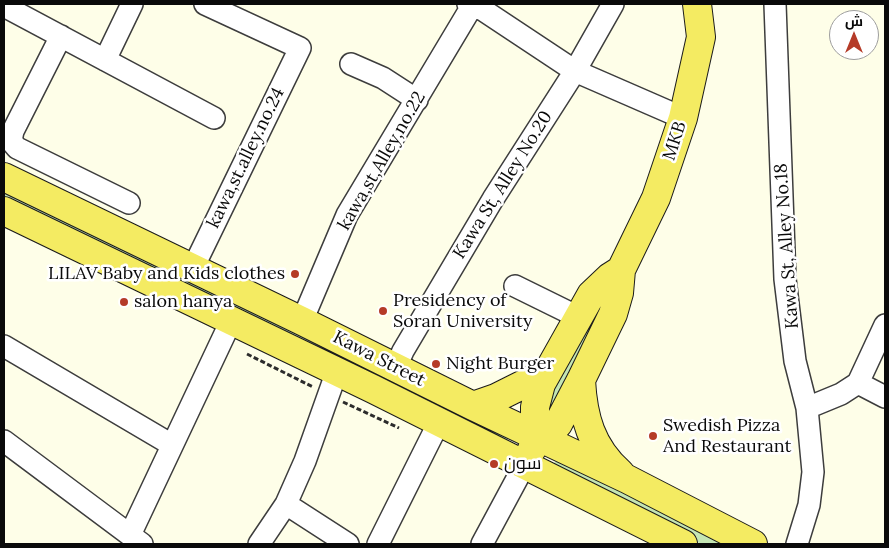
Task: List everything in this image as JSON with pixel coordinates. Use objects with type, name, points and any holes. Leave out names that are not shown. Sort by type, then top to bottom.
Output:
[{"type":"main road","name":"MKB","points":[[620,270],[656,198],[683,118],[701,37],[697,4]]},
{"type":"main road","name":"Kawa Street","points":[[4,177],[627,479],[753,544]]},
{"type":"main road","name":"Kawa Street","points":[[4,211],[337,371],[683,544]]},
{"type":"main road","points":[[524,464],[538,437],[535,407],[541,384],[584,306],[600,286],[620,270]]},
{"type":"main road","points":[[538,437],[550,433],[558,424],[581,380],[613,314],[619,292],[620,270]]},
{"type":"main road","points":[[473,406],[496,398],[546,374]]},
{"type":"main road","points":[[581,380],[583,406],[591,432],[604,455],[627,479]]},
{"type":"street","points":[[105,60],[132,4]]},
{"type":"street","name":"kawa,st.alley.no.24","points":[[193,268],[300,48],[205,4]]},
{"type":"street","name":"Kawa St, Alley No.20","points":[[396,367],[403,351],[493,198],[575,71],[613,4]]},
{"type":"street","name":"Kawa St, Alley No.18","points":[[775,4],[785,280],[795,361],[807,408],[814,472],[809,505],[797,544]]},
{"type":"street","points":[[4,6],[214,118]]},
{"type":"street","points":[[477,6],[575,71],[683,118]]},
{"type":"street","name":"kawa,st,Alley,no.22","points":[[302,321],[347,215],[477,6]]},
{"type":"street","points":[[60,36],[13,131],[11,141],[17,148],[129,203]]},
{"type":"street","points":[[351,64],[383,78],[417,100]]},
{"type":"street","points":[[515,286],[578,317]]},
{"type":"street","points":[[4,442],[136,540],[172,445],[231,321]]},
{"type":"street","points":[[807,408],[841,394],[858,383],[885,325]]},
{"type":"street","points":[[4,346],[172,445]]},
{"type":"street","points":[[259,544],[286,504],[305,461],[337,371]]},
{"type":"street","points":[[858,383],[885,397]]},
{"type":"street","points":[[378,544],[439,422]]},
{"type":"street","points":[[482,544],[524,464]]},
{"type":"street","points":[[286,504],[348,544]]},
{"type":"green space","points":[[4,188],[509,437],[507,441],[4,198]]},
{"type":"green space","points":[[601,298],[604,305],[555,416],[544,416],[542,402]]},
{"type":"green space","points":[[561,460],[730,544],[701,544],[552,468],[553,463]]},
{"type":"place","name":"LILAV Baby and Kids clothes","points":[[295,274]]},
{"type":"place","name":"salon hanya","points":[[124,302]]},
{"type":"place","name":"Presidency of Soran University","points":[[383,311]]},
{"type":"place","name":"Night Burger","points":[[436,364]]},
{"type":"place","name":"Swedish Pizza And Restaurant","points":[[653,436]]},
{"type":"place","name":"سون","points":[[494,464]]}]
